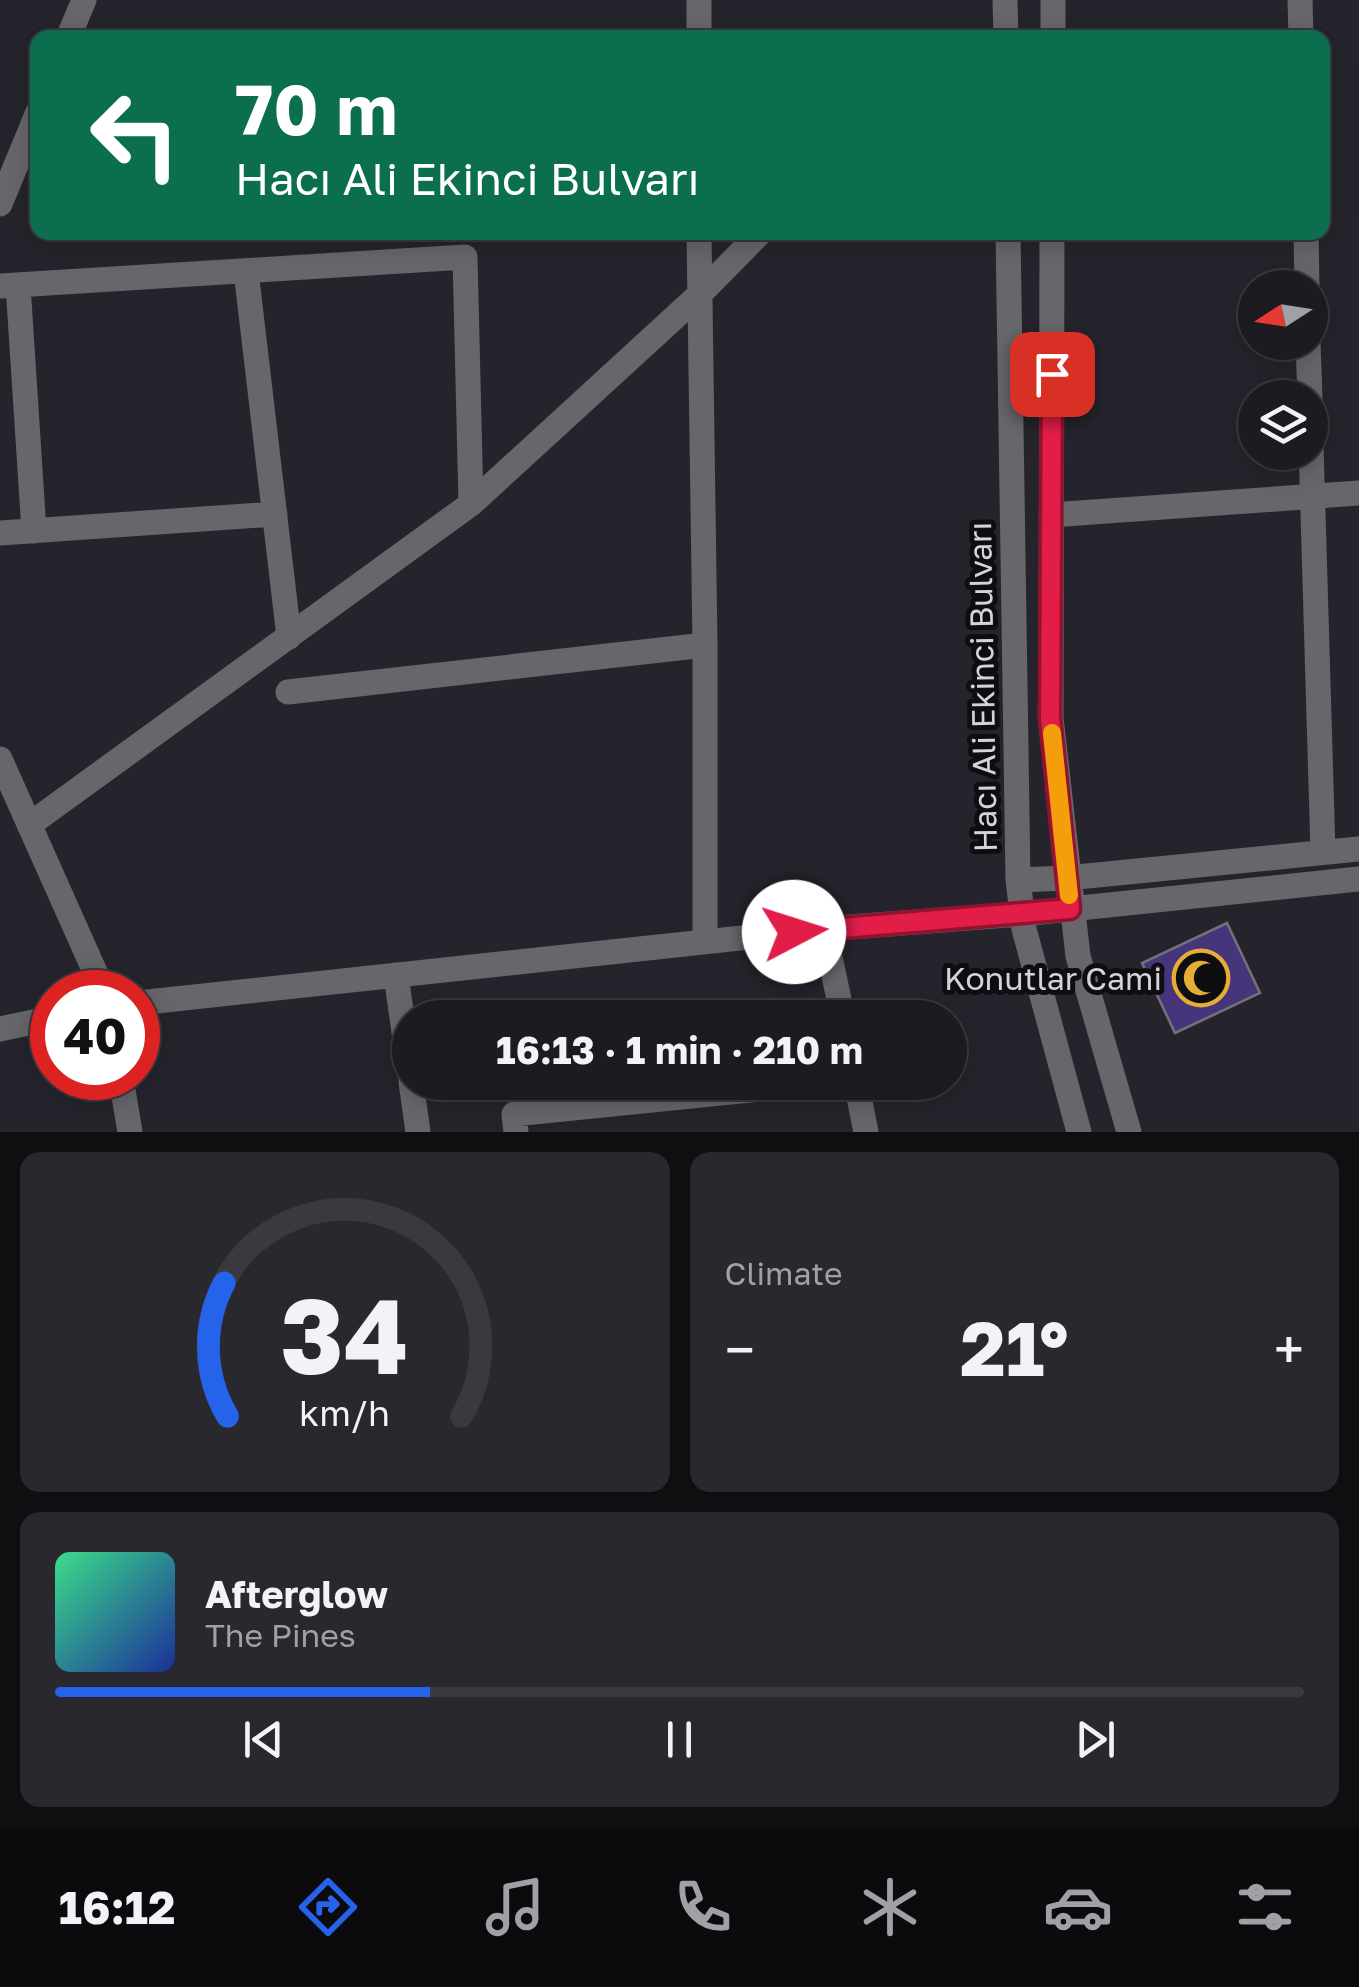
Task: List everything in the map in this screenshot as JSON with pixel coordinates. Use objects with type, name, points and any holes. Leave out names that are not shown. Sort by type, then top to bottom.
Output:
[{"type":"street","points":[[71,30],[84,0]]},
{"type":"street","points":[[698,0],[698,30]]},
{"type":"street","points":[[1005,0],[1006,30]]},
{"type":"street","points":[[1053,0],[1053,30]]},
{"type":"street","points":[[1300,0],[1301,30]]},
{"type":"street","points":[[0,204],[30,131]]},
{"type":"street","points":[[699,240],[705,942]]},
{"type":"street","points":[[29,825],[472,504],[699,295],[753,240]]},
{"type":"street","name":"Hacı Ali Ekinci Bulvarı","points":[[1008,240],[1018,880],[1022,914],[1079,1132]]},
{"type":"street","name":"Hacı Ali Ekinci Bulvarı","points":[[1052,240],[1050,718],[1078,956],[1130,1132]]},
{"type":"street","points":[[1306,240],[1307,270]]},
{"type":"street","points":[[34,531],[9,285],[246,270],[465,257],[472,504]]},
{"type":"street","points":[[246,270],[289,636]]},
{"type":"street","points":[[1311,470],[1323,852]]},
{"type":"street","points":[[1051,515],[1359,492]]},
{"type":"street","points":[[0,533],[274,514]]},
{"type":"street","points":[[288,692],[705,646]]},
{"type":"street","points":[[0,759],[94,970]]},
{"type":"street","points":[[1018,880],[1359,849]]},
{"type":"street","points":[[160,1001],[824,929],[1022,914],[1359,879]]},
{"type":"street","points":[[824,929],[839,1000]]},
{"type":"street","points":[[396,975],[400,1000]]},
{"type":"street","points":[[0,1029],[30,1023]]},
{"type":"street","points":[[125,1100],[130,1132]]},
{"type":"street","points":[[414,1100],[418,1132]]},
{"type":"street","points":[[516,1132],[514,1114],[653,1100]]},
{"type":"street","points":[[860,1100],[866,1132]]},
{"type":"building","name":"Konutlar Cami","points":[[1227,923],[1260,993],[1175,1033],[1142,963]]},
{"type":"slow traffic","points":[[1052,733],[1069,895]]},
{"type":"place","name":"Konutlar Cami","points":[[1201,978]]},
{"type":"route","points":[[794,932],[1070,909],[1050,718],[1052,374]]}]
